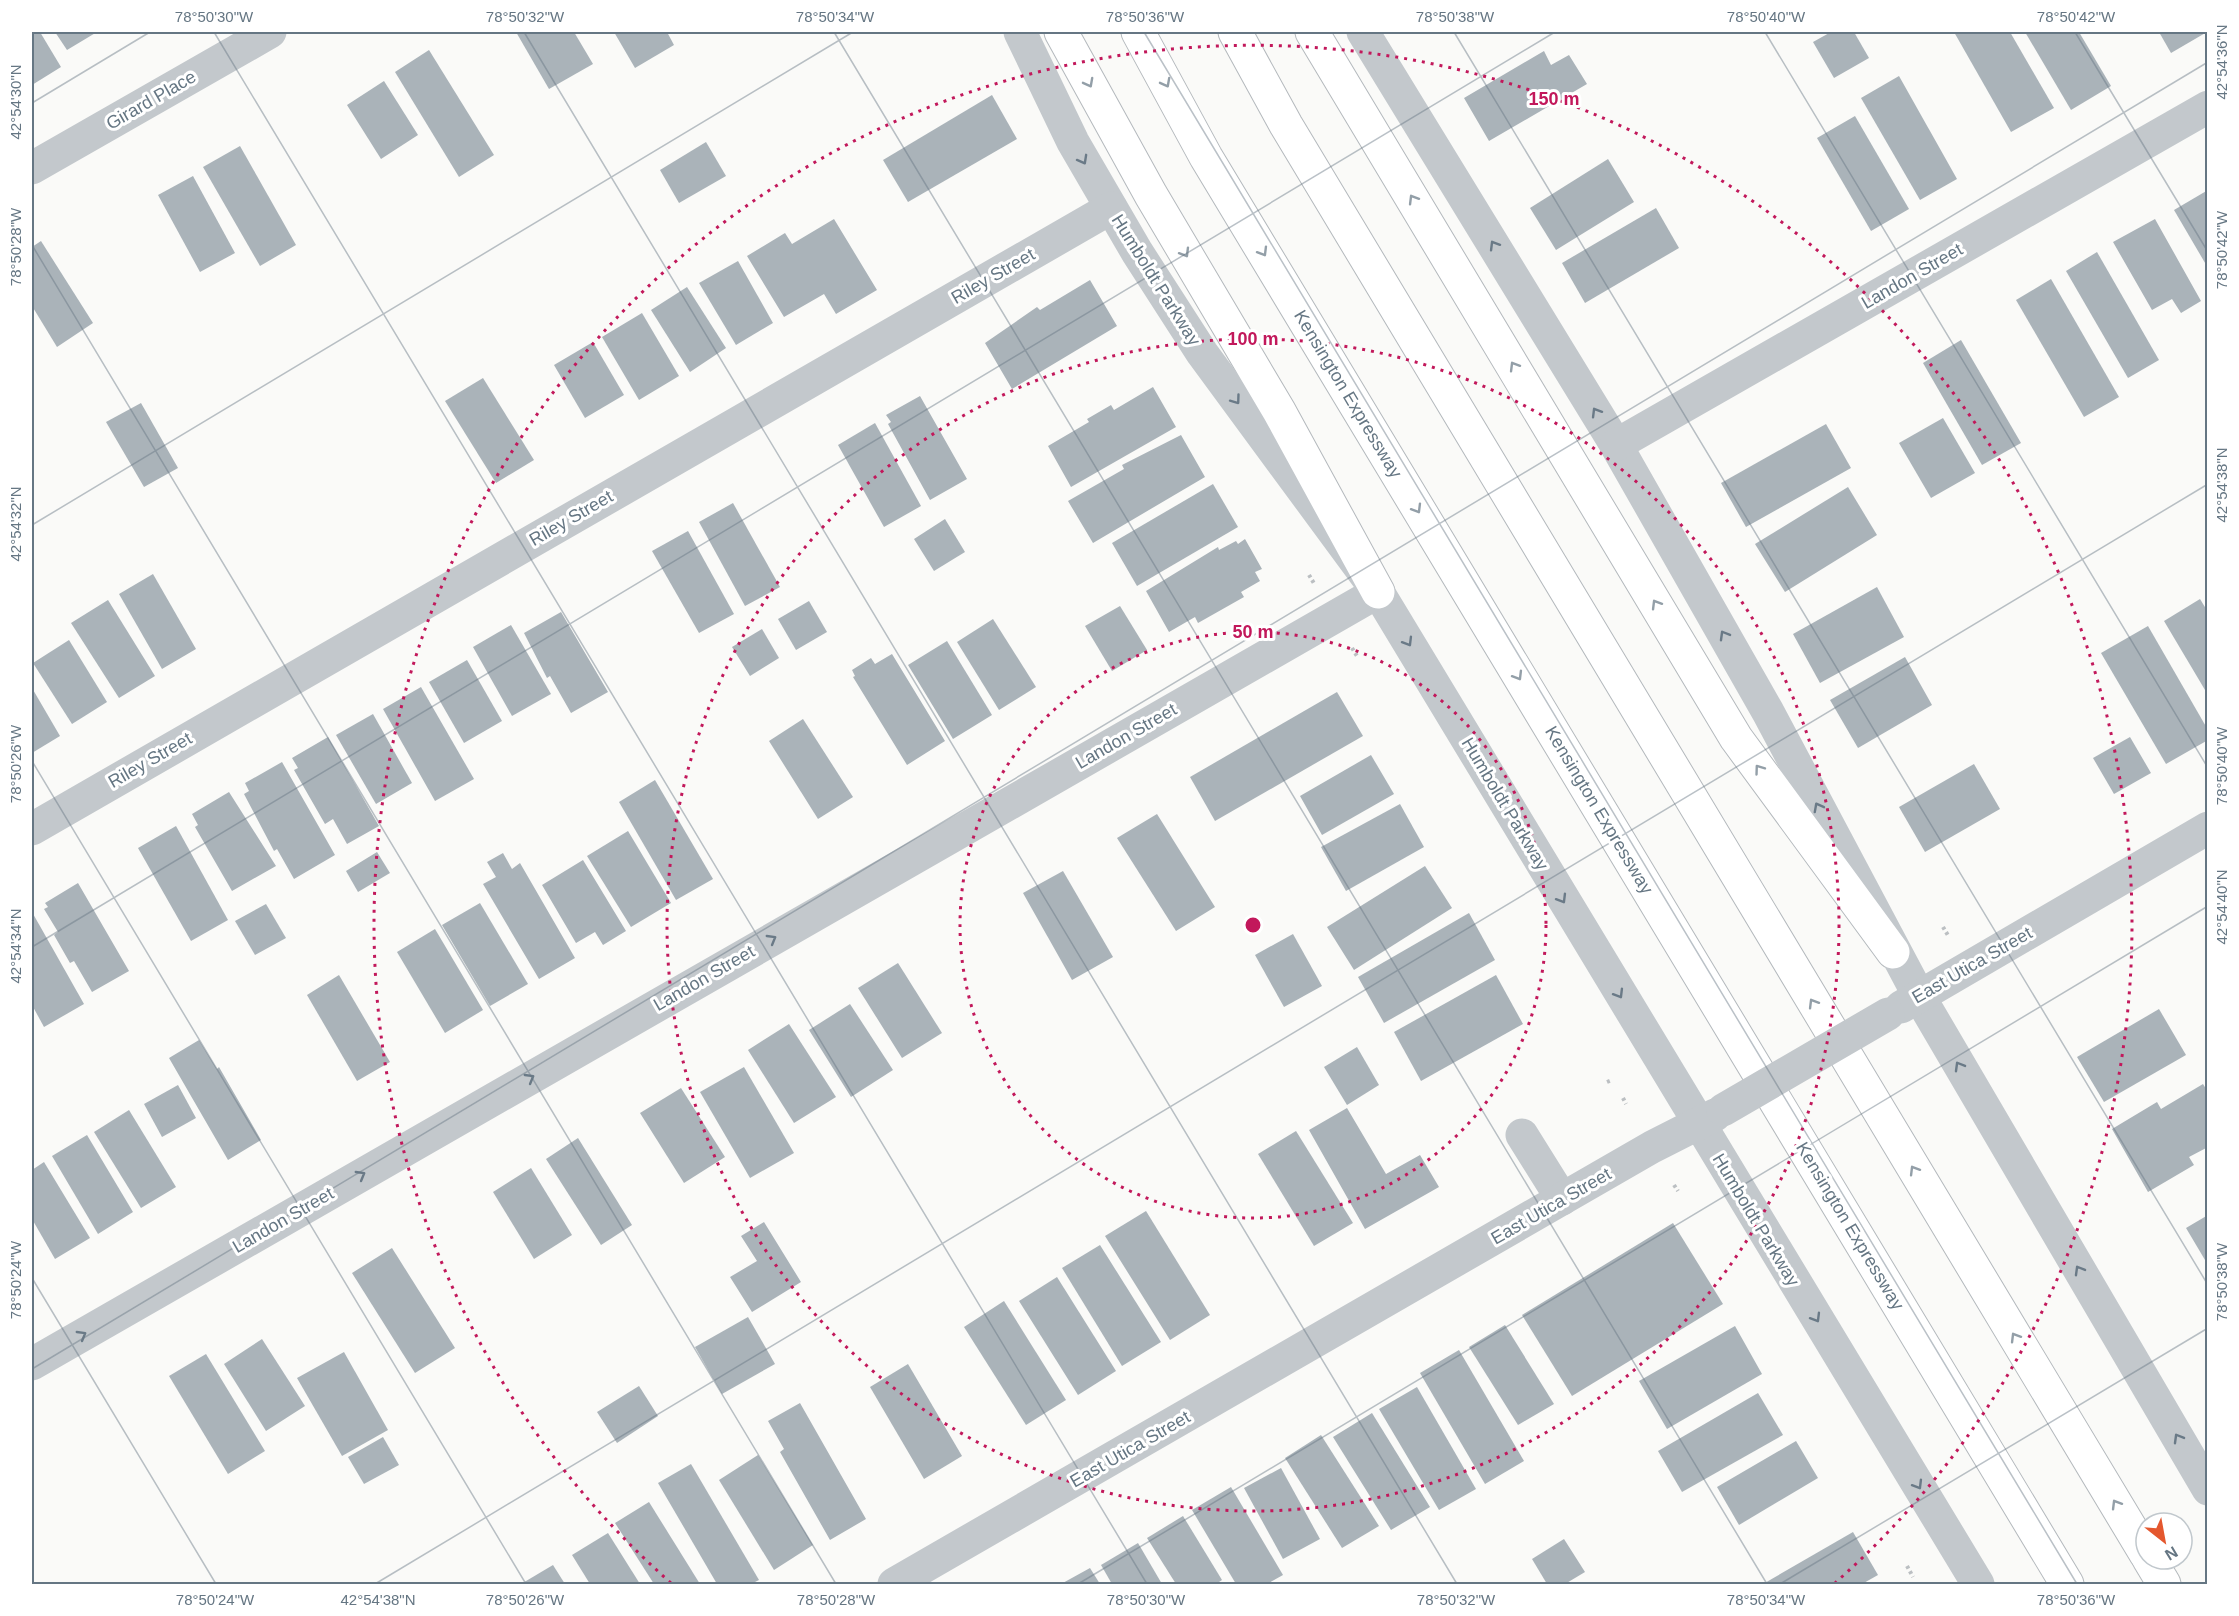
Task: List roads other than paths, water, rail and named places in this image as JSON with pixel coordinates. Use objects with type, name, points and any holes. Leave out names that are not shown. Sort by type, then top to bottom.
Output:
[{"type":"highway","points":[[1061,32],[1151,195],[1279,411],[1378,592]]},
{"type":"highway","name":"Kensington Expressway","points":[[1138,32],[1206,157],[2067,1584]]},
{"type":"highway","points":[[1235,32],[1286,125],[2134,1534]]},
{"type":"highway","points":[[1312,32],[1736,738],[1893,951]]},
{"type":"highway","points":[[2156,1571],[2164,1584]]},
{"type":"street","name":"Girard Place","points":[[32,168],[270,32]]},
{"type":"street","name":"Humboldt Parkway","points":[[1020,32],[1073,142],[1189,335],[1378,592],[1710,1118],[1971,1582]]},
{"type":"street","points":[[1363,32],[1616,445],[1768,712],[1893,951],[2208,1489]]},
{"type":"street","name":"Landon Street","points":[[1616,445],[2208,107]]},
{"type":"street","name":"Riley Street","points":[[32,828],[1111,208]]},
{"type":"street","name":"Landon Street","points":[[32,1364],[1378,592]]},
{"type":"street","name":"East Utica Street","points":[[894,1584],[1652,1147],[1710,1118],[2208,828]]},
{"type":"street","points":[[1522,1135],[1562,1199]]}]
